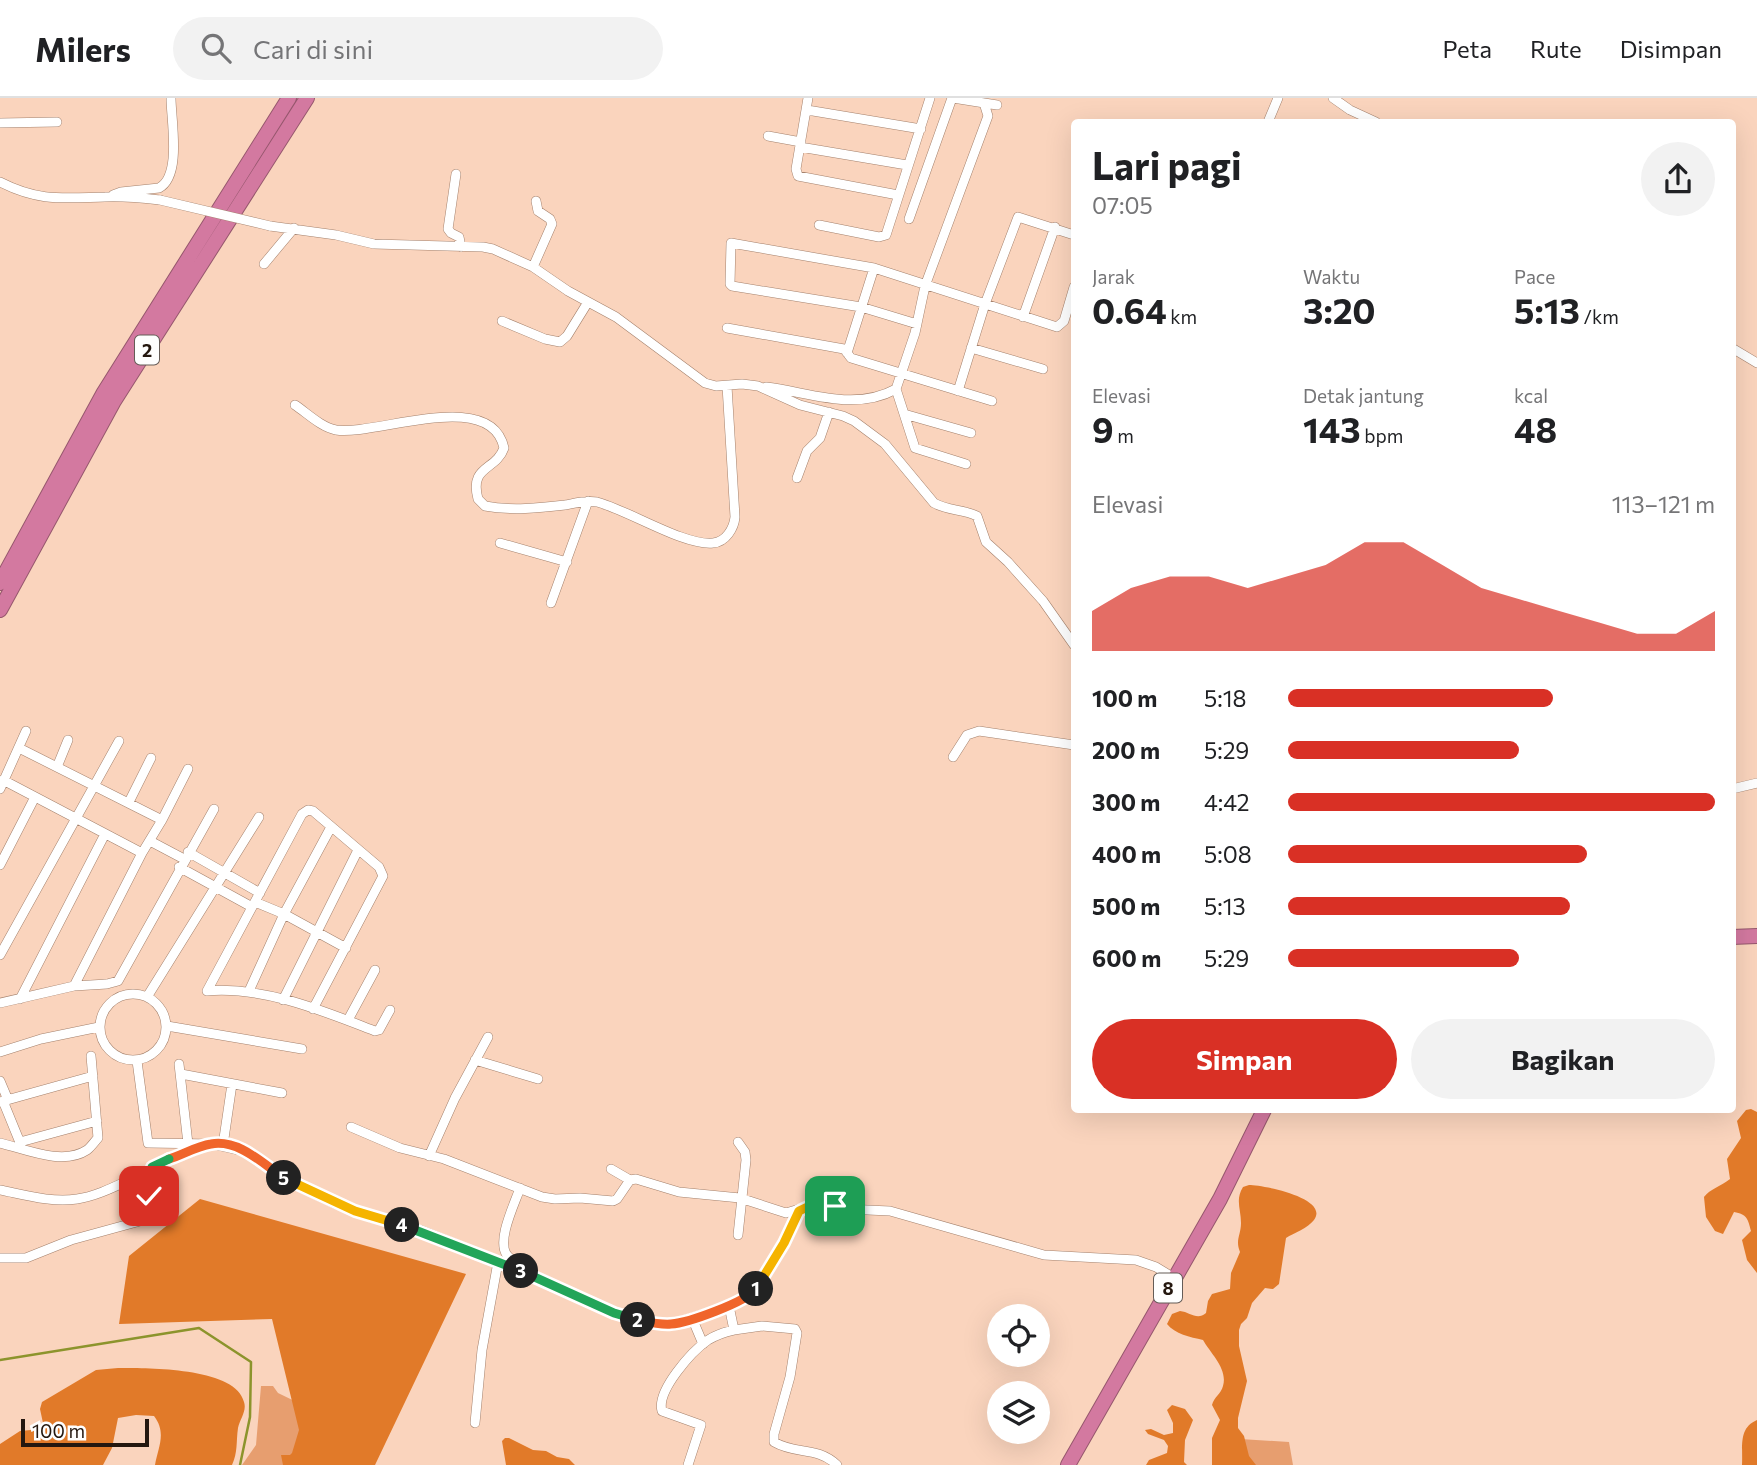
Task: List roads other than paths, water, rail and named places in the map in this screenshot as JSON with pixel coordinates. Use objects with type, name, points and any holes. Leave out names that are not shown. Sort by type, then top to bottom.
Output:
[{"type":"highway","name":"2","points":[[0,583],[103,394],[289,98]]},
{"type":"highway","name":"2","points":[[0,610],[114,401],[307,98]]},
{"type":"highway","points":[[1736,937],[1757,936]]},
{"type":"highway","name":"8","points":[[1068,1465],[1220,1199],[1263,1113]]},
{"type":"street","points":[[108,196],[121,191],[164,186],[173,162],[171,98]]},
{"type":"street","points":[[808,98],[796,169],[801,178],[898,195]]},
{"type":"street","points":[[819,225],[884,237],[930,98]]},
{"type":"street","points":[[909,219],[957,98],[984,103],[1001,100]]},
{"type":"street","points":[[1269,119],[1278,98]]},
{"type":"street","points":[[1333,98],[1370,119]]},
{"type":"street","points":[[966,464],[915,448],[896,389],[917,324],[925,286],[988,116],[1001,100]]},
{"type":"street","points":[[984,103],[988,116]]},
{"type":"street","points":[[807,110],[921,129]]},
{"type":"street","points":[[0,123],[57,122]]},
{"type":"street","points":[[768,136],[907,165]]},
{"type":"street","points":[[456,174],[448,229],[459,237],[461,247]]},
{"type":"street","points":[[0,182],[50,199],[108,196],[160,200],[270,226],[294,228],[374,244],[489,248],[533,267],[639,332],[698,379],[710,385],[758,386],[841,401],[870,399],[896,389]]},
{"type":"street","points":[[533,267],[552,224],[550,219],[538,211],[536,201]]},
{"type":"street","points":[[958,391],[985,304],[1018,217],[1071,234]]},
{"type":"street","points":[[1023,317],[1055,227]]},
{"type":"street","points":[[264,264],[294,228]]},
{"type":"street","points":[[917,324],[861,307],[732,286],[731,243],[874,268],[1057,327],[1062,325],[1071,296]]},
{"type":"street","points":[[847,353],[874,268]]},
{"type":"street","points":[[502,321],[559,342],[567,336],[588,302]]},
{"type":"street","points":[[727,328],[844,349],[851,358],[992,401]]},
{"type":"street","points":[[971,348],[1043,369]]},
{"type":"street","points":[[1736,350],[1757,363]]},
{"type":"street","points":[[295,405],[334,429],[363,430],[449,417],[479,421],[496,431],[504,448],[500,456],[480,472],[477,478],[476,492],[480,503],[492,508],[522,508],[588,501],[609,506],[682,537],[704,543],[720,541],[732,530],[735,517],[727,386]]},
{"type":"street","points":[[758,386],[800,405],[854,421],[879,439],[934,503],[943,508],[965,511],[977,516],[986,542],[1043,601],[1071,641]]},
{"type":"street","points":[[797,478],[807,451],[820,438],[829,412]]},
{"type":"street","points":[[904,414],[971,433]]},
{"type":"street","points":[[551,603],[588,501]]},
{"type":"street","points":[[500,543],[566,562]]},
{"type":"street","points":[[26,731],[1,783],[35,797],[142,853]]},
{"type":"street","points":[[953,757],[967,735],[979,731],[1071,745]]},
{"type":"street","points":[[57,767],[68,740]]},
{"type":"street","points":[[0,955],[119,741]]},
{"type":"street","points":[[19,748],[162,820]]},
{"type":"street","points":[[129,802],[151,758]]},
{"type":"street","points":[[74,986],[188,769]]},
{"type":"street","points":[[1736,788],[1757,783]]},
{"type":"street","points":[[0,865],[35,797]]},
{"type":"street","points":[[0,1003],[74,986],[115,983],[121,978],[214,809]]},
{"type":"street","points":[[313,1009],[383,876],[379,867],[313,811],[304,811],[207,991],[226,989],[249,992],[313,1009],[377,1031],[390,1010]]},
{"type":"street","points":[[148,997],[259,817]]},
{"type":"street","points":[[249,992],[284,914],[331,827]]},
{"type":"street","points":[[20,999],[105,834]]},
{"type":"street","points":[[150,841],[184,860],[226,874],[256,901]]},
{"type":"street","points":[[283,1000],[358,850]]},
{"type":"street","points":[[184,860],[217,888],[284,914],[346,948]]},
{"type":"street","points":[[348,1020],[375,970]]},
{"type":"street","points":[[134,993],[148,997],[164,1014],[167,1026],[159,1049],[149,1057],[137,1060],[115,1056],[101,1038],[99,1027],[102,1014],[110,1003],[121,996],[134,993]]},
{"type":"street","points":[[167,1026],[302,1049]]},
{"type":"street","points":[[0,1052],[41,1039],[99,1027]]},
{"type":"street","points":[[429,1156],[488,1037]]},
{"type":"street","points":[[0,1143],[51,1155],[70,1156],[86,1151],[99,1138],[91,1056]]},
{"type":"street","points":[[137,1060],[148,1143],[212,1144],[247,1152],[292,1183],[334,1203],[420,1230],[538,1277],[634,1320],[668,1324],[729,1306],[751,1296],[789,1234],[799,1211]]},
{"type":"street","points":[[475,1060],[538,1079]]},
{"type":"street","points":[[179,1064],[188,1144]]},
{"type":"street","points":[[181,1074],[282,1093]]},
{"type":"street","points":[[4,1101],[93,1076]]},
{"type":"street","points":[[0,1081],[4,1101],[21,1146]]},
{"type":"street","points":[[223,1145],[232,1084]]},
{"type":"street","points":[[21,1146],[97,1121]]},
{"type":"street","points":[[351,1127],[400,1148],[444,1159],[549,1198],[584,1198],[610,1202],[617,1199],[630,1180]]},
{"type":"street","points":[[738,1142],[746,1156],[738,1235]]},
{"type":"street","points":[[0,1190],[46,1199],[91,1196],[150,1171],[156,1164],[212,1144]]},
{"type":"street","points":[[611,1169],[630,1180],[636,1179],[680,1192],[743,1198],[786,1213],[823,1203],[845,1209],[894,1212],[1044,1255],[1136,1260],[1156,1267],[1174,1278]]},
{"type":"street","points":[[0,1258],[26,1258],[79,1237],[144,1220],[149,1209],[150,1171]]},
{"type":"street","points":[[520,1188],[504,1238],[504,1249],[507,1256],[538,1277]]},
{"type":"street","points":[[475,1423],[481,1350],[498,1262]]},
{"type":"street","points":[[729,1306],[734,1330]]},
{"type":"street","points":[[692,1318],[703,1344]]},
{"type":"street","points":[[688,1465],[701,1425],[662,1411],[660,1402],[673,1377],[703,1344],[722,1333],[762,1326],[795,1329],[797,1333],[790,1377],[774,1442],[823,1454],[837,1465]]},
{"type":"waterway","points":[[0,1360],[199,1328],[251,1362],[250,1417],[240,1465]]}]
